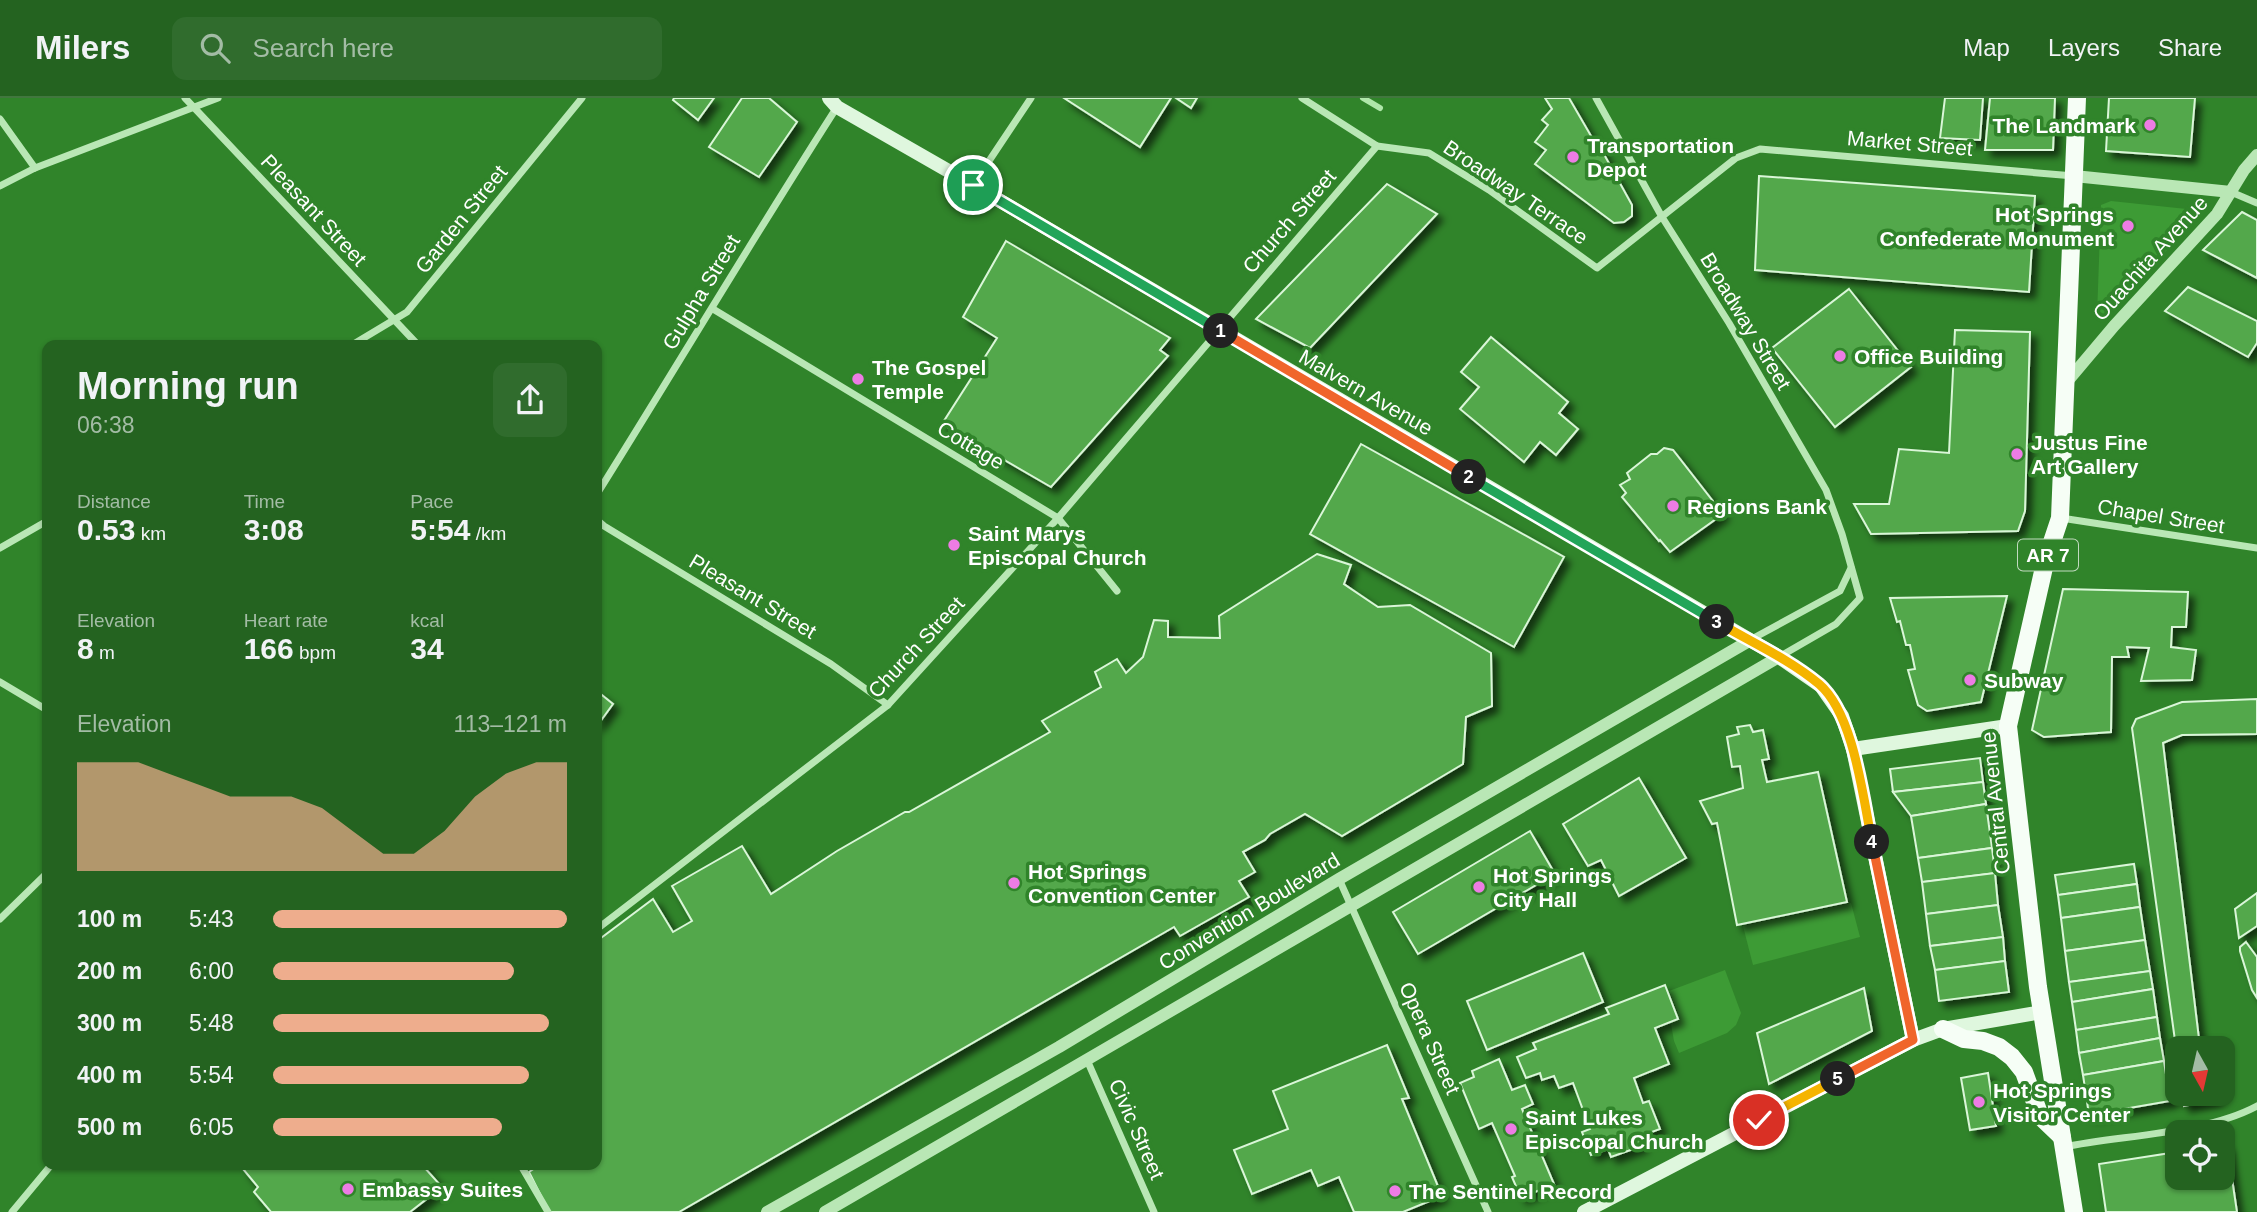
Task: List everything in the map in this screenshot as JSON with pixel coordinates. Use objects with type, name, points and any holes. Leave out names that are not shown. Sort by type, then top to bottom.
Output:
[{"type":"main road","name":"Central Avenue","points":[[2074,1212],[2042,1012],[2008,726],[2045,563],[2060,518],[2077,98]]},
{"type":"main road","name":"Malvern Avenue","points":[[833,103],[1779,657],[1821,686],[1842,716],[1853,749],[1913,1040]]},
{"type":"main road","points":[[1853,749],[2008,726]]},
{"type":"main road","points":[[1584,1212],[1913,1040],[1944,1029],[2042,1012]]},
{"type":"main road","points":[[1944,1029],[1964,1039],[1999,1046],[2012,1057],[2024,1072],[2040,1116],[2063,1142]]},
{"type":"street","name":"Pleasant Street","points":[[185,98],[413,340]]},
{"type":"street","points":[[0,186],[35,168],[218,98]]},
{"type":"street","name":"Garden Street","points":[[360,340],[407,312],[582,98]]},
{"type":"street","points":[[973,185],[1031,98]]},
{"type":"street","name":"Broadway Terrace","points":[[1302,98],[1377,146],[1429,153],[1489,190],[1597,268]]},
{"type":"street","name":"Broadway Street","points":[[1596,98],[1662,216],[1729,323],[1826,490],[1860,598],[1836,624],[1779,657]]},
{"type":"street","name":"Gulpha Street","points":[[602,486],[713,309],[833,103]]},
{"type":"street","points":[[0,119],[35,168]]},
{"type":"street","name":"Church Street","points":[[602,925],[888,705],[1058,518],[1377,146]]},
{"type":"street","name":"Market Street","points":[[1597,268],[1736,158],[1760,149],[2231,192],[2257,203]]},
{"type":"street","name":"Ouachita Avenue","points":[[2066,383],[2114,326],[2217,214],[2244,170],[2257,155]]},
{"type":"street","name":"Cottage","points":[[713,309],[1058,518],[1117,591]]},
{"type":"street","name":"Chapel Street","points":[[2060,518],[2257,548]]},
{"type":"street","points":[[0,548],[42,524]]},
{"type":"street","name":"Pleasant Street","points":[[602,524],[831,664],[888,705]]},
{"type":"street","points":[[1749,641],[1840,591],[1851,568]]},
{"type":"street","name":"Convention Boulevard","points":[[766,1212],[1059,1048],[1339,879],[1749,641]]},
{"type":"street","points":[[825,1212],[1779,657]]},
{"type":"street","points":[[0,682],[42,707]]},
{"type":"street","points":[[0,919],[42,878]]},
{"type":"street","name":"Opera Street","points":[[1339,879],[1488,1212]]},
{"type":"street","name":"Civic Street","points":[[1087,1060],[1154,1212]]},
{"type":"street","points":[[2063,1142],[2207,1124],[2238,1116],[2257,1106]]},
{"type":"street","points":[[12,1212],[47,1170]]},
{"type":"street","points":[[524,1170],[548,1212]]},
{"type":"green space","points":[[2111,201],[2196,210],[2196,220],[2101,318],[2097,316],[2101,205]]},
{"type":"green space","points":[[1851,903],[1860,937],[1753,965],[1743,926]]},
{"type":"green space","points":[[1725,970],[1741,1013],[1736,1025],[1727,1033],[1679,1053],[1671,1024],[1678,1013],[1669,991]]},
{"type":"building","points":[[714,98],[698,120],[673,100]]},
{"type":"building","points":[[742,98],[769,98],[797,122],[759,177],[709,147]]},
{"type":"building","points":[[1064,98],[1171,98],[1140,147]]},
{"type":"building","points":[[1176,98],[1197,98],[1191,108]]},
{"type":"building","name":"Transportation Depot","points":[[1545,98],[1569,98],[1632,205],[1632,216],[1624,222],[1614,223],[1535,164],[1546,150],[1535,142],[1548,125],[1542,120],[1552,109]]},
{"type":"building","points":[[1945,98],[1983,98],[1980,140],[1940,138]]},
{"type":"building","points":[[1990,98],[2055,98],[2053,150],[1985,150]]},
{"type":"building","name":"The Landmark","points":[[2109,98],[2195,98],[2190,157],[2106,151]]},
{"type":"building","points":[[1759,176],[2035,196],[2029,292],[1755,270]]},
{"type":"building","points":[[1387,184],[1437,214],[1310,348],[1256,319]]},
{"type":"building","points":[[2242,212],[2257,220],[2257,278],[2203,250]]},
{"type":"building","points":[[1006,241],[1170,338],[1160,350],[1168,356],[1051,487],[942,424],[997,338],[963,317]]},
{"type":"building","points":[[2188,287],[2257,321],[2257,343],[2248,357],[2165,311]]},
{"type":"building","name":"Office Building","points":[[1849,289],[1911,367],[1835,427],[1772,348]]},
{"type":"building","points":[[1955,330],[2030,332],[2025,511],[2018,531],[1871,534],[1854,504],[1889,504],[1899,449],[1949,453]]},
{"type":"building","points":[[1491,337],[1568,402],[1559,413],[1578,429],[1556,455],[1540,442],[1524,462],[1460,409],[1479,387],[1461,372]]},
{"type":"building","points":[[1361,444],[1564,557],[1514,647],[1310,534]]},
{"type":"building","name":"Regions Bank","points":[[1664,448],[1673,450],[1723,514],[1670,552],[1622,497],[1626,493],[1620,485],[1630,479],[1627,473],[1651,454],[1657,454]]},
{"type":"building","name":"Hot Springs Convention Center","points":[[1317,554],[1351,565],[1344,584],[1378,607],[1410,605],[1491,653],[1492,706],[1466,717],[1463,764],[1342,836],[1305,814],[1270,834],[1265,840],[1243,852],[1255,872],[1239,881],[1249,897],[1180,936],[1174,927],[679,1212],[549,1212],[529,1172],[602,1170],[602,937],[653,899],[673,932],[692,921],[672,886],[742,846],[771,894],[837,851],[1050,732],[1042,721],[1101,687],[1095,672],[1117,659],[1126,673],[1143,657],[1154,620],[1168,621],[1168,637],[1220,638],[1219,616]]},
{"type":"building","points":[[2063,589],[2188,592],[2186,627],[2172,627],[2171,647],[2196,650],[2192,680],[2141,681],[2149,648],[2127,647],[2129,657],[2112,657],[2111,732],[2044,737],[2032,730]]},
{"type":"building","points":[[2007,596],[1981,702],[1927,711],[1918,705],[1908,670],[1915,669],[1910,645],[1906,645],[1890,598]]},
{"type":"building","points":[[602,695],[613,704],[602,719]]},
{"type":"building","points":[[2257,699],[2257,734],[2182,735],[2163,743],[2199,1036],[2174,1036],[2132,728],[2136,719],[2182,702]]},
{"type":"building","points":[[1750,725],[1753,732],[1763,730],[1769,759],[1762,760],[1767,782],[1818,772],[1847,902],[1737,925],[1717,823],[1712,824],[1700,801],[1743,788],[1740,766],[1732,767],[1727,737],[1739,734],[1737,727]]},
{"type":"building","points":[[1980,758],[1983,782],[1893,792],[1890,769]]},
{"type":"building","points":[[1639,778],[1686,858],[1619,896],[1601,860],[1588,866],[1563,824]]},
{"type":"building","points":[[1983,782],[1986,804],[1911,816],[1893,792]]},
{"type":"building","points":[[1986,804],[1992,848],[1918,858],[1911,816]]},
{"type":"building","points":[[1530,831],[1555,874],[1418,954],[1393,912]]},
{"type":"building","points":[[1992,848],[1995,873],[1922,882],[1918,858]]},
{"type":"building","points":[[2134,864],[2137,884],[2058,895],[2055,875]]},
{"type":"building","points":[[1995,873],[1998,905],[1926,914],[1922,882]]},
{"type":"building","points":[[2137,884],[2140,907],[2061,918],[2058,895]]},
{"type":"building","points":[[2257,893],[2257,926],[2239,938],[2235,909]]},
{"type":"building","points":[[1998,905],[2003,937],[1930,946],[1926,914]]},
{"type":"building","points":[[2140,907],[2145,940],[2065,951],[2061,918]]},
{"type":"building","points":[[2003,937],[2005,961],[1935,970],[1930,946]]},
{"type":"building","points":[[2145,940],[2150,971],[2069,982],[2065,951]]},
{"type":"building","points":[[2246,942],[2257,957],[2257,998],[2240,951],[2240,947]]},
{"type":"building","points":[[1583,953],[1603,1002],[1487,1050],[1467,1001]]},
{"type":"building","points":[[2005,961],[2009,992],[1939,1001],[1935,970]]},
{"type":"building","points":[[2150,971],[2153,989],[2072,1002],[2069,982]]},
{"type":"building","points":[[1665,985],[1678,1019],[1655,1028],[1669,1064],[1634,1078],[1643,1103],[1649,1101],[1660,1129],[1638,1137],[1642,1146],[1611,1157],[1608,1149],[1591,1155],[1582,1132],[1590,1129],[1573,1083],[1559,1088],[1554,1076],[1542,1080],[1540,1073],[1526,1078],[1517,1057],[1536,1049],[1533,1043],[1609,1014],[1606,1008]]},
{"type":"building","points":[[1864,988],[1872,1031],[1769,1084],[1757,1033]]},
{"type":"building","points":[[2153,989],[2157,1017],[2076,1030],[2072,1002]]},
{"type":"building","points":[[2157,1017],[2160,1038],[2079,1053],[2076,1030]]},
{"type":"building","points":[[2160,1038],[2164,1061],[2083,1075],[2079,1053]]},
{"type":"building","points":[[1387,1045],[1409,1098],[1402,1099],[1442,1196],[1403,1212],[1354,1212],[1339,1177],[1318,1186],[1311,1170],[1252,1194],[1234,1150],[1288,1129],[1273,1091]]},
{"type":"building","points":[[1499,1059],[1512,1090],[1525,1085],[1533,1104],[1522,1109],[1554,1184],[1521,1198],[1512,1177],[1515,1176],[1492,1123],[1479,1129],[1460,1083],[1474,1077],[1472,1071]]},
{"type":"building","points":[[2164,1061],[2165,1102],[2089,1115],[2083,1075]]},
{"type":"building","name":"Hot Springs Visitor Center","points":[[1988,1073],[1996,1126],[1970,1130],[1961,1078]]},
{"type":"building","points":[[2165,1154],[2165,1190],[2234,1190],[2237,1212],[2106,1212],[2099,1164]]},
{"type":"building","name":"Embassy Suites","points":[[244,1170],[427,1170],[442,1187],[410,1212],[271,1212],[254,1192],[258,1187]]},
{"type":"waterway","points":[[1363,98],[1380,108]]},
{"type":"place","name":"The Landmark","points":[[2150,125]]},
{"type":"place","name":"Transportation Depot","points":[[1573,157]]},
{"type":"place","name":"Hot Springs Confederate Monument","points":[[2128,226]]},
{"type":"place","name":"Office Building","points":[[1840,356]]},
{"type":"place","name":"The Gospel Temple","points":[[858,379]]},
{"type":"place","name":"Justus Fine Art Gallery","points":[[2017,454]]},
{"type":"place","name":"Regions Bank","points":[[1673,506]]},
{"type":"place","name":"Saint Marys Episcopal Church","points":[[954,545]]},
{"type":"place","name":"Subway","points":[[1970,680]]},
{"type":"place","name":"Hot Springs Convention Center","points":[[1014,883]]},
{"type":"place","name":"Hot Springs City Hall","points":[[1479,887]]},
{"type":"place","name":"Hot Springs Visitor Center","points":[[1979,1102]]},
{"type":"place","name":"Saint Lukes Episcopal Church","points":[[1511,1129]]},
{"type":"place","name":"Embassy Suites","points":[[348,1189]]},
{"type":"place","name":"The Sentinel Record","points":[[1395,1191]]},
{"type":"route","points":[[973,185],[1779,657],[1821,686],[1842,716],[1853,749],[1913,1040],[1759,1120]]}]
